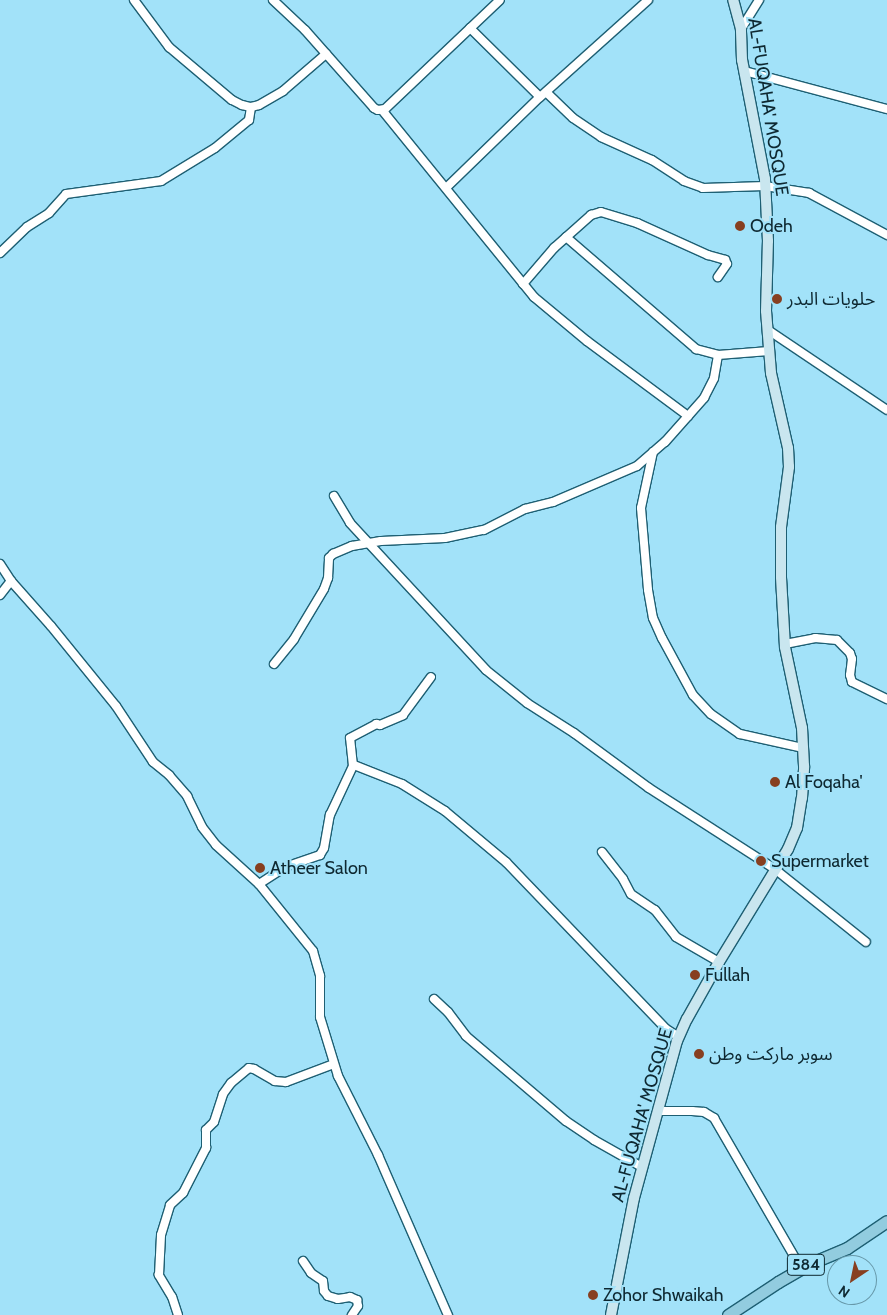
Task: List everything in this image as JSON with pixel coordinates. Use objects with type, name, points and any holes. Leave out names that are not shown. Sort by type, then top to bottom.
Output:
[{"type":"main road","name":"584","points":[[728,1315],[801,1268],[847,1248],[887,1220]]},
{"type":"street","points":[[134,0],[169,47],[232,100],[252,107]]},
{"type":"street","points":[[273,0],[326,54],[374,108],[382,110],[401,136],[447,188],[523,284],[556,317],[688,416]]},
{"type":"street","points":[[382,110],[500,0]]},
{"type":"street","points":[[447,188],[543,94],[648,0]]},
{"type":"street","name":"AL-FUQAHA' MOSQUE","points":[[611,1315],[642,1167],[679,1037],[719,962],[776,870],[797,828],[802,798],[802,728],[785,644],[781,577],[780,527],[789,467],[788,448],[771,372],[769,351],[768,242],[765,186],[744,71],[741,29],[733,0]]},
{"type":"street","points":[[741,29],[759,0]]},
{"type":"street","points":[[470,28],[543,94],[574,118],[601,137],[652,160],[684,181],[703,188],[765,186],[809,193],[887,235]]},
{"type":"street","points":[[0,253],[20,233],[49,213],[66,194],[161,180],[214,148],[248,120],[252,107],[283,91],[326,54]]},
{"type":"street","points":[[744,71],[887,109]]},
{"type":"street","points":[[523,284],[554,248],[596,213],[615,215],[708,255],[725,260],[727,264],[718,277]]},
{"type":"street","points":[[566,237],[688,344],[703,352],[718,355],[769,351]]},
{"type":"street","points":[[768,330],[887,410]]},
{"type":"street","points":[[274,664],[294,639],[324,590],[328,578],[329,558],[340,550],[394,539],[445,538],[484,530],[524,509],[552,502],[637,466],[688,416],[712,384],[718,355]]},
{"type":"street","points":[[654,451],[641,508],[648,590],[653,618],[662,638],[693,695],[711,714],[740,734],[803,748]]},
{"type":"street","points":[[334,496],[350,523],[452,635],[500,681],[527,703],[574,733],[649,788],[776,870],[866,942]]},
{"type":"street","points":[[0,564],[11,581],[51,626],[116,706],[153,762],[169,775],[187,796],[202,827],[216,846],[259,884],[313,951],[320,976],[320,1017],[334,1064],[378,1155],[448,1315]]},
{"type":"street","points":[[0,595],[11,581]]},
{"type":"street","points":[[785,644],[816,638],[836,640],[850,653],[852,666],[850,675],[852,682],[887,699]]},
{"type":"street","points":[[259,884],[285,868],[316,858],[322,853],[330,815],[354,765],[349,743],[351,737],[376,724],[403,716],[431,677]]},
{"type":"street","points":[[354,765],[402,784],[445,811],[506,862],[666,1029],[679,1037]]},
{"type":"street","points":[[602,852],[632,894],[655,910],[676,937],[719,962]]},
{"type":"street","points":[[434,999],[448,1012],[466,1036],[566,1121],[594,1140],[642,1167]]},
{"type":"street","points":[[178,1315],[172,1296],[159,1275],[162,1234],[170,1205],[183,1193],[206,1148],[205,1134],[214,1122],[223,1094],[231,1083],[249,1068],[254,1068],[275,1081],[286,1082],[334,1064]]},
{"type":"street","points":[[658,1111],[698,1111],[714,1118],[801,1268]]},
{"type":"street","points":[[303,1261],[311,1274],[324,1282],[324,1291],[328,1296],[338,1298],[350,1297],[356,1300],[358,1306],[352,1315]]},
{"type":"place","name":"Odeh","points":[[740,226]]},
{"type":"place","name":"حلويات البدر","points":[[777,299]]},
{"type":"place","name":"Al Foqaha'","points":[[775,782]]},
{"type":"place","name":"Supermarket","points":[[761,861]]},
{"type":"place","name":"Atheer Salon","points":[[260,868]]},
{"type":"place","name":"Fullah","points":[[695,975]]},
{"type":"place","name":"سوبر ماركت وطن","points":[[699,1054]]},
{"type":"place","name":"Zohor Shwaikah","points":[[593,1295]]}]
